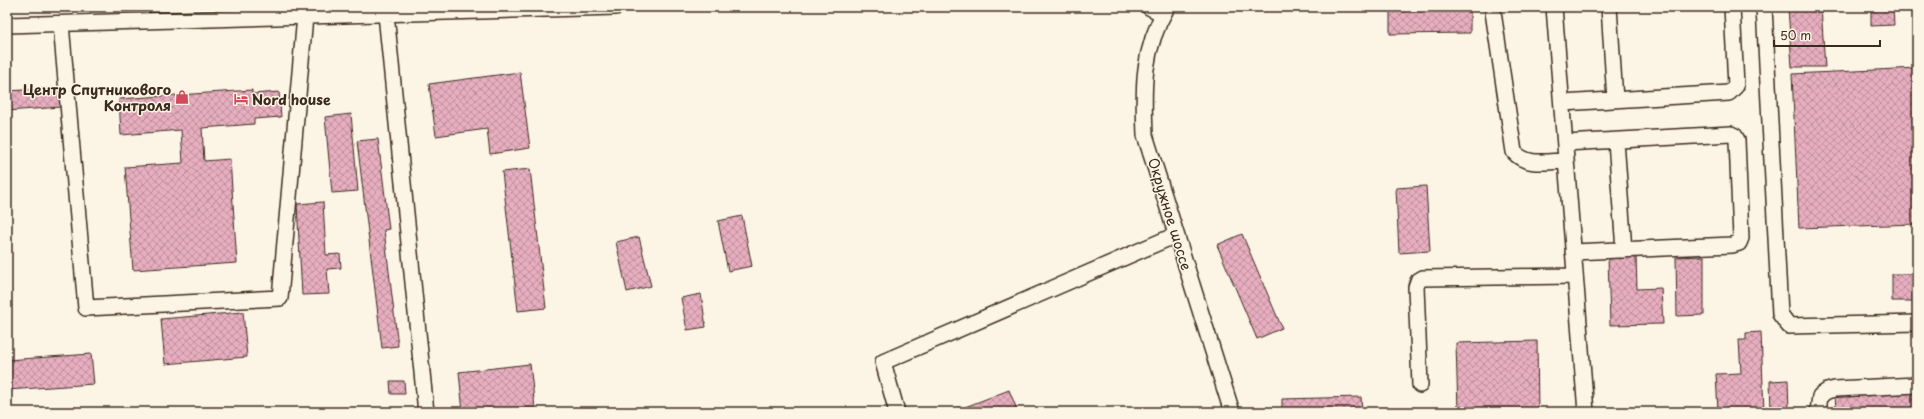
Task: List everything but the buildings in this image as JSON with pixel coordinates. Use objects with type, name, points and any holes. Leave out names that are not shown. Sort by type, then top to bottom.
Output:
[{"type":"street","points":[[7,25],[616,7]]},
{"type":"street","points":[[1149,7],[1165,10]]},
{"type":"street","points":[[1554,7],[1586,412]]},
{"type":"street","points":[[1609,7],[1615,100]]},
{"type":"street","points":[[1562,103],[1729,93],[1736,86],[1732,7]]},
{"type":"street","points":[[1764,7],[1780,314],[1789,326],[1917,323]]},
{"type":"street","name":"Окружное шоссе","points":[[1165,10],[1148,48],[1143,90],[1146,135],[1232,412]]},
{"type":"street","points":[[1493,12],[1514,152],[1519,158],[1528,162],[1566,161]]},
{"type":"street","points":[[386,14],[426,412]]},
{"type":"street","points":[[61,24],[86,308],[280,298],[305,16]]},
{"type":"street","points":[[1565,143],[1731,134],[1737,140],[1741,238],[1738,243],[1732,245],[1573,252]]},
{"type":"street","points":[[1616,140],[1624,250]]},
{"type":"street","points":[[897,412],[882,362],[1176,235]]},
{"type":"street","points":[[1420,385],[1416,286],[1418,281],[1423,278],[1575,276]]},
{"type":"street","points":[[1818,412],[1820,396],[1827,391],[1835,389],[1917,385]]},
{"type":"place","name":"Центр Спутникового Контроля","points":[[182,97]]},
{"type":"place","name":"Nord house","points":[[241,99]]}]
